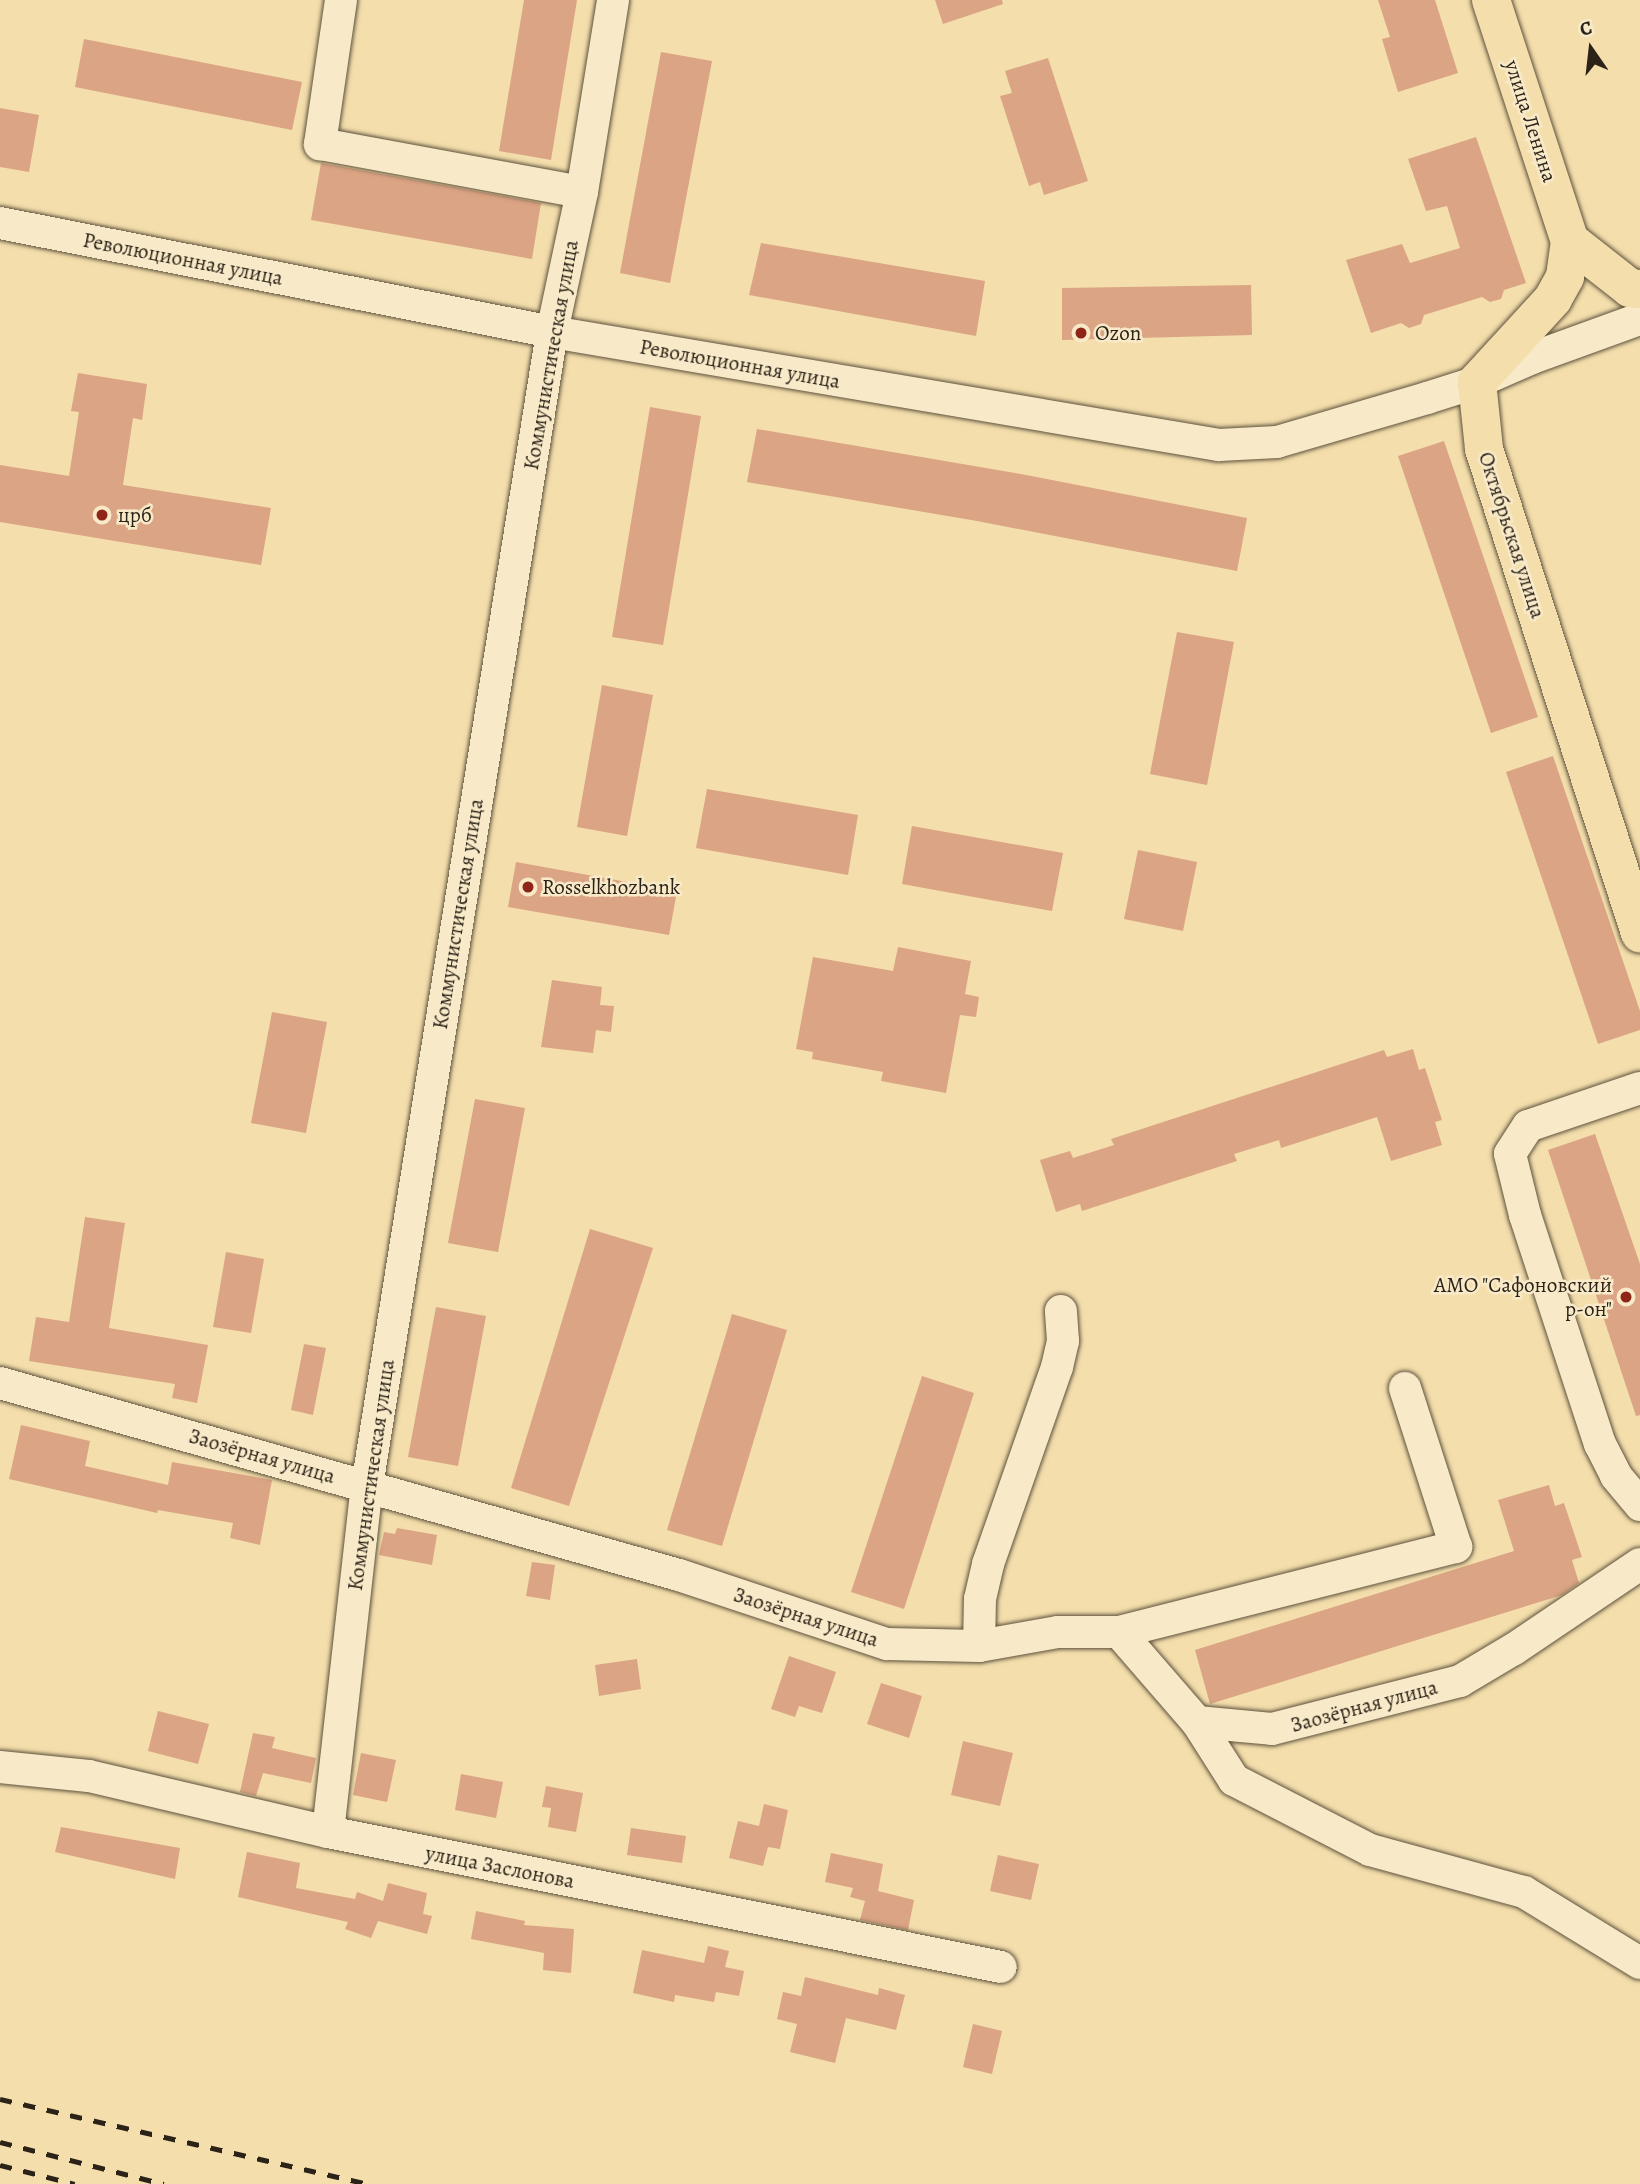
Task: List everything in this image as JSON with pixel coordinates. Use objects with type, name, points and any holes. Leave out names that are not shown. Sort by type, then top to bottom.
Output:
[{"type":"main road","name":"улица Ленина","points":[[1492,0],[1570,241]]},
{"type":"main road","points":[[1570,241],[1620,282],[1630,288],[1640,289]]},
{"type":"main road","points":[[1477,382],[1553,299],[1565,277],[1570,241]]},
{"type":"main road","name":"Октябрьская улица","points":[[1477,382],[1484,449],[1640,933]]},
{"type":"street","points":[[341,0],[320,144],[582,192]]},
{"type":"street","name":"Коммунистическая улица","points":[[328,1832],[367,1486],[552,332],[582,192],[614,0]]},
{"type":"street","name":"Революционная улица","points":[[0,223],[552,332],[1219,445],[1277,442],[1477,382],[1532,358],[1640,319]]},
{"type":"street","points":[[1640,1088],[1528,1126],[1510,1154],[1522,1203],[1600,1444],[1616,1476],[1640,1505]]},
{"type":"street","points":[[979,1646],[980,1599],[988,1564],[1057,1367],[1063,1341],[1061,1311]]},
{"type":"street","name":"Заозёрная улица","points":[[0,1383],[679,1575],[887,1644],[979,1646],[1058,1632],[1119,1632],[1457,1547],[1405,1388]]},
{"type":"street","name":"Заозёрная улица","points":[[1197,1722],[1272,1729],[1460,1681],[1514,1649],[1640,1564]]},
{"type":"street","points":[[1119,1632],[1197,1722],[1234,1780],[1370,1850],[1524,1892],[1640,1964]]},
{"type":"street","name":"улица Заслонова","points":[[0,1767],[89,1776],[328,1832],[1001,1967]]},
{"type":"building","points":[[524,0],[577,0],[551,160],[499,151]]},
{"type":"building","points":[[935,0],[1002,0],[1003,4],[943,24]]},
{"type":"building","points":[[1378,0],[1435,0],[1458,73],[1398,92],[1382,39],[1390,37]]},
{"type":"building","points":[[84,39],[302,82],[292,130],[75,87]]},
{"type":"building","points":[[661,52],[712,61],[670,283],[620,273]]},
{"type":"building","points":[[1048,58],[1088,181],[1044,195],[1040,182],[1029,186],[1000,96],[1012,93],[1005,71]]},
{"type":"building","points":[[0,108],[39,115],[29,172],[0,167]]},
{"type":"building","points":[[1476,137],[1526,283],[1504,290],[1501,299],[1490,302],[1482,297],[1424,315],[1421,324],[1409,328],[1401,323],[1371,333],[1346,260],[1402,244],[1410,263],[1460,248],[1447,206],[1426,211],[1408,159]]},
{"type":"building","points":[[321,163],[541,203],[532,259],[311,220]]},
{"type":"building","points":[[761,243],[985,281],[976,336],[749,295]]},
{"type":"building","points":[[1251,285],[1252,335],[1062,340],[1062,288]]},
{"type":"building","points":[[78,373],[147,384],[142,420],[133,418],[123,485],[271,508],[261,565],[0,522],[0,465],[69,476],[79,412],[71,411]]},
{"type":"building","points":[[650,407],[701,416],[663,645],[612,637]]},
{"type":"building","points":[[757,429],[1021,474],[1247,518],[1237,571],[977,521],[747,482]]},
{"type":"building","points":[[1444,441],[1538,717],[1491,733],[1398,456]]},
{"type":"building","points":[[1177,632],[1234,642],[1207,785],[1150,774]]},
{"type":"building","points":[[602,685],[653,695],[627,836],[577,827]]},
{"type":"building","points":[[1553,756],[1640,1011],[1640,1030],[1598,1044],[1506,772]]},
{"type":"building","points":[[707,789],[858,815],[848,875],[696,848]]},
{"type":"building","points":[[912,826],[1063,853],[1052,911],[902,884]]},
{"type":"building","points":[[1138,850],[1197,862],[1183,931],[1124,919]]},
{"type":"building","points":[[516,862],[677,891],[669,935],[508,907]]},
{"type":"building","points":[[898,947],[971,961],[965,994],[979,997],[976,1017],[960,1015],[946,1093],[881,1081],[883,1072],[812,1059],[813,1052],[796,1049],[813,957],[893,971]]},
{"type":"building","points":[[552,980],[602,987],[600,1005],[614,1006],[611,1032],[596,1030],[593,1053],[541,1047]]},
{"type":"building","points":[[272,1012],[327,1022],[306,1133],[251,1123]]},
{"type":"building","points":[[1413,1049],[1419,1070],[1425,1068],[1442,1120],[1435,1122],[1442,1145],[1391,1161],[1377,1117],[1281,1148],[1279,1140],[1234,1154],[1237,1161],[1082,1211],[1080,1204],[1056,1212],[1040,1160],[1070,1151],[1073,1158],[1114,1145],[1111,1139],[1384,1050],[1387,1057]]},
{"type":"building","points":[[475,1099],[525,1108],[498,1252],[448,1243]]},
{"type":"building","points":[[1595,1134],[1640,1264],[1640,1415],[1636,1416],[1548,1150]]},
{"type":"building","points":[[85,1217],[125,1223],[109,1328],[208,1345],[197,1403],[172,1398],[175,1384],[29,1361],[36,1317],[69,1322]]},
{"type":"building","points":[[590,1229],[653,1248],[569,1506],[511,1488]]},
{"type":"building","points":[[226,1252],[264,1259],[251,1333],[213,1327]]},
{"type":"building","points":[[436,1307],[486,1316],[458,1466],[408,1457]]},
{"type":"building","points":[[732,1314],[787,1330],[722,1546],[667,1530]]},
{"type":"building","points":[[304,1344],[326,1348],[313,1415],[291,1410]]},
{"type":"building","points":[[922,1376],[974,1393],[904,1609],[851,1592]]},
{"type":"building","points":[[21,1425],[90,1441],[85,1466],[168,1485],[172,1462],[272,1480],[260,1545],[230,1538],[233,1523],[158,1510],[157,1513],[9,1479]]},
{"type":"building","points":[[1549,1485],[1555,1506],[1564,1503],[1582,1557],[1572,1560],[1579,1583],[1562,1595],[1210,1704],[1195,1650],[1514,1551],[1498,1500]]},
{"type":"building","points":[[397,1528],[437,1535],[432,1565],[379,1555],[384,1532],[395,1534]]},
{"type":"building","points":[[532,1562],[555,1565],[550,1600],[526,1596]]},
{"type":"building","points":[[789,1656],[836,1672],[822,1713],[799,1706],[795,1717],[771,1709]]},
{"type":"building","points":[[637,1659],[641,1689],[599,1696],[595,1665]]},
{"type":"building","points":[[881,1683],[922,1696],[909,1738],[867,1724]]},
{"type":"building","points":[[158,1711],[209,1724],[198,1764],[148,1751]]},
{"type":"building","points":[[253,1733],[275,1737],[272,1748],[316,1758],[311,1783],[263,1773],[256,1796],[240,1792]]},
{"type":"building","points":[[963,1741],[1013,1753],[1000,1806],[951,1795]]},
{"type":"building","points":[[361,1753],[396,1760],[387,1802],[353,1795]]},
{"type":"building","points":[[461,1774],[503,1782],[496,1818],[455,1810]]},
{"type":"building","points":[[546,1786],[583,1793],[576,1832],[548,1827],[551,1808],[542,1807]]},
{"type":"building","points":[[764,1804],[788,1810],[780,1849],[768,1847],[763,1866],[729,1858],[738,1821],[759,1826]]},
{"type":"building","points":[[61,1827],[180,1848],[175,1879],[55,1852]]},
{"type":"building","points":[[631,1828],[686,1836],[682,1863],[627,1855]]},
{"type":"building","points":[[247,1852],[300,1863],[296,1888],[355,1899],[357,1892],[383,1901],[388,1883],[427,1893],[423,1914],[432,1916],[427,1934],[378,1921],[371,1938],[345,1929],[348,1922],[238,1897]]},
{"type":"building","points":[[831,1853],[883,1864],[878,1891],[914,1900],[908,1930],[860,1920],[865,1901],[850,1897],[853,1888],[825,1882]]},
{"type":"building","points":[[998,1855],[1039,1864],[1031,1900],[990,1891]]},
{"type":"building","points":[[476,1911],[525,1921],[524,1925],[574,1929],[571,1973],[543,1970],[544,1953],[471,1939]]},
{"type":"building","points":[[708,1946],[729,1951],[725,1967],[744,1971],[739,1996],[716,1992],[714,2002],[675,1995],[674,2002],[633,1993],[642,1950],[704,1963]]},
{"type":"building","points":[[805,1977],[878,1995],[879,1988],[905,1995],[896,2030],[846,2018],[835,2063],[790,2052],[797,2024],[777,2019],[783,1992],[801,1996]]},
{"type":"building","points":[[973,2024],[1002,2031],[992,2074],[963,2067]]},
{"type":"railway","points":[[0,2099],[369,2184]]},
{"type":"railway","points":[[0,2142],[164,2184]]},
{"type":"railway","points":[[0,2165],[75,2184]]},
{"type":"place","name":"Ozon","points":[[1081,333]]},
{"type":"place","name":"црб","points":[[102,515]]},
{"type":"place","name":"Rosselkhozbank","points":[[528,887]]},
{"type":"place","name":"АМО \"Сафоновский р-он\"","points":[[1626,1297]]}]
